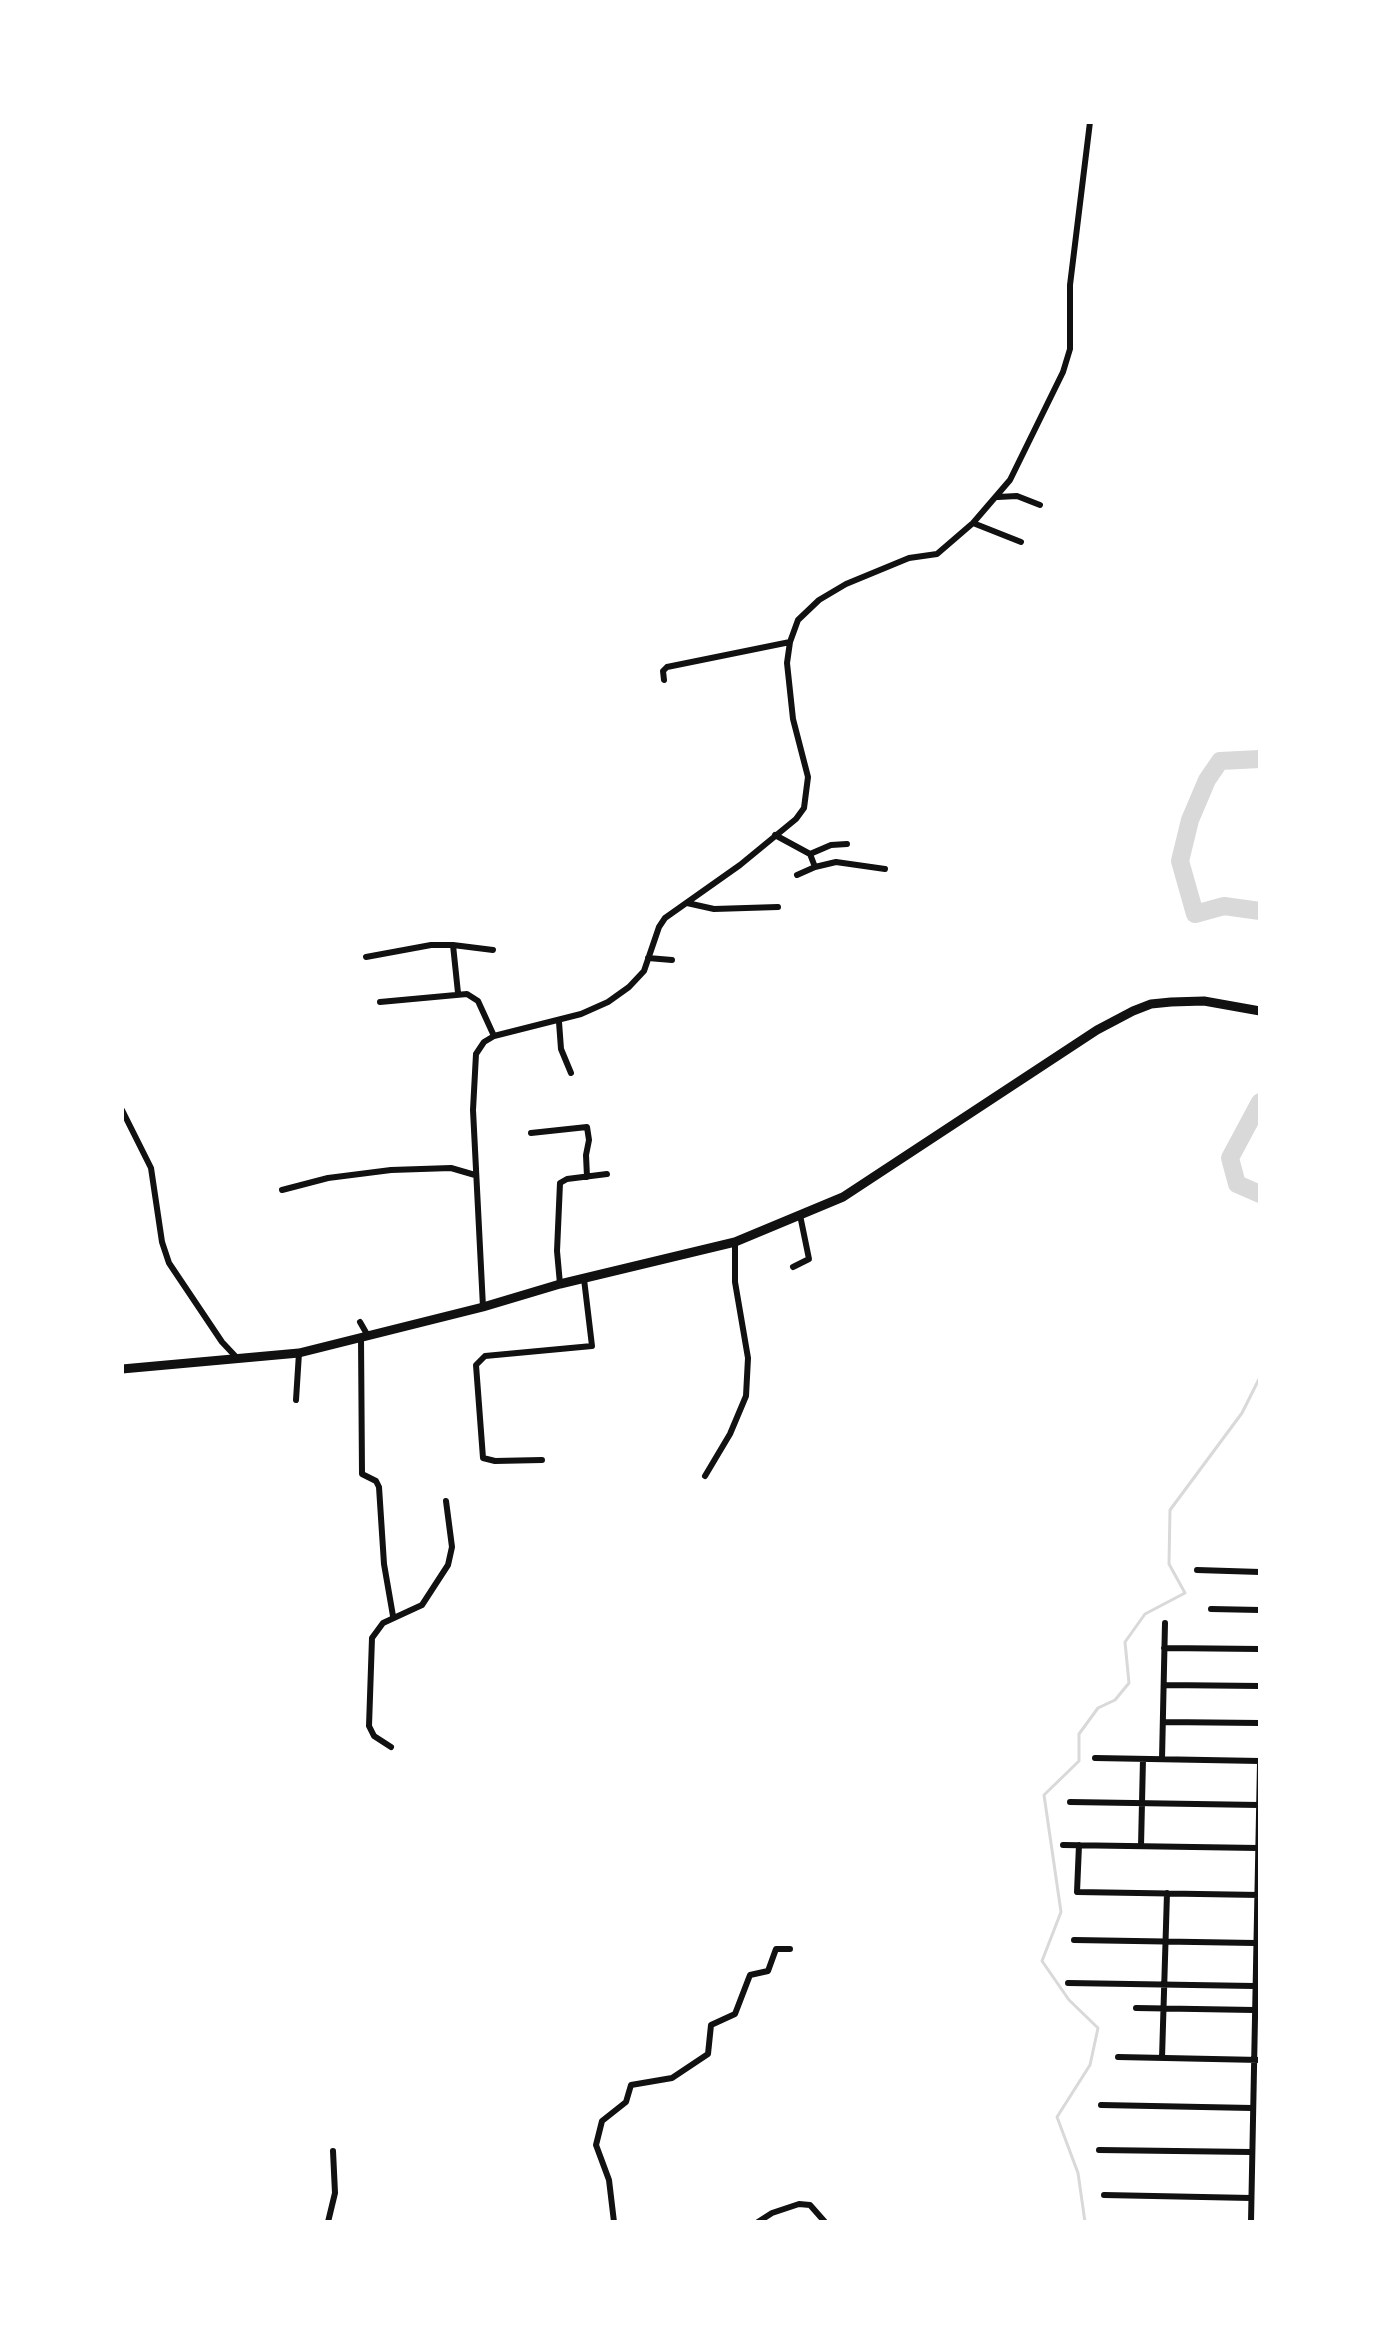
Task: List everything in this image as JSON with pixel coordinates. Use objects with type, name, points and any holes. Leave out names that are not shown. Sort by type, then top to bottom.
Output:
[{"type":"main road","points":[[122,1369],[299,1353],[483,1307],[560,1284],[735,1242],[843,1197],[1097,1030],[1133,1011],[1171,1002],[1204,1001],[1260,1011]]},
{"type":"street","points":[[483,1307],[473,1110],[476,1054],[484,1042],[494,1036],[559,1022],[597,1008],[629,987],[644,971],[665,918],[740,865],[796,819],[804,808],[808,777],[790,702],[787,663],[798,620],[819,600],[846,584],[909,558],[937,554],[973,523],[1010,480],[1063,372],[1070,349],[1070,285],[1090,122]]},
{"type":"street","points":[[997,497],[1017,496],[1040,505]]},
{"type":"street","points":[[973,523],[1021,542]]},
{"type":"street","points":[[664,680],[663,671],[667,667],[790,642]]},
{"type":"street","points":[[775,835],[810,854],[815,867]]},
{"type":"street","points":[[810,854],[831,845],[847,844]]},
{"type":"street","points":[[797,875],[836,862],[885,869]]},
{"type":"street","points":[[686,903],[714,909],[778,907]]},
{"type":"street","points":[[366,957],[431,945],[493,950]]},
{"type":"street","points":[[453,945],[458,993]]},
{"type":"street","points":[[648,958],[672,960]]},
{"type":"street","points":[[380,1002],[458,993],[473,997],[478,1001],[494,1036]]},
{"type":"street","points":[[559,1022],[561,1049],[571,1073]]},
{"type":"street","points":[[122,1110],[151,1168],[162,1242],[169,1263],[222,1342],[239,1360]]},
{"type":"street","points":[[531,1133],[587,1127],[587,1177]]},
{"type":"street","points":[[282,1190],[328,1178],[391,1170],[451,1168],[475,1175]]},
{"type":"street","points":[[560,1284],[557,1251],[560,1183],[567,1179],[607,1174]]},
{"type":"street","points":[[793,1267],[809,1259],[800,1215]]},
{"type":"street","points":[[705,1476],[730,1434],[746,1396],[748,1358],[735,1282],[735,1242]]},
{"type":"street","points":[[542,1460],[495,1461],[483,1458],[476,1365],[485,1356],[592,1346],[584,1279]]},
{"type":"street","points":[[360,1322],[364,1337],[362,1474],[374,1480],[379,1487],[384,1564],[393,1616]]},
{"type":"street","points":[[296,1400],[299,1353]]},
{"type":"street","points":[[391,1747],[374,1736],[369,1726],[372,1638],[379,1626],[393,1616],[422,1605],[448,1565],[452,1547],[446,1501]]},
{"type":"street","points":[[1197,1570],[1260,1572]]},
{"type":"street","points":[[1211,1609],[1260,1610]]},
{"type":"street","points":[[1162,1759],[1165,1623]]},
{"type":"street","points":[[1164,1648],[1260,1649]]},
{"type":"street","points":[[1164,1685],[1260,1686]]},
{"type":"street","points":[[1163,1722],[1260,1723]]},
{"type":"street","points":[[1095,1758],[1260,1762],[1251,2222]]},
{"type":"street","points":[[1141,1846],[1143,1759]]},
{"type":"street","points":[[1070,1802],[1259,1805]]},
{"type":"street","points":[[1063,1845],[1258,1848]]},
{"type":"street","points":[[1079,1845],[1077,1892],[1258,1895]]},
{"type":"street","points":[[1162,2058],[1167,1893]]},
{"type":"street","points":[[1074,1940],[1255,1943]]},
{"type":"street","points":[[614,2222],[609,2180],[596,2145],[602,2121],[626,2102],[631,2085],[672,2078],[708,2054],[711,2025],[732,2017],[750,1975],[768,1971],[776,1949],[790,1949]]},
{"type":"street","points":[[1068,1983],[1254,1986]]},
{"type":"street","points":[[1136,2008],[1254,2010]]},
{"type":"street","points":[[1118,2057],[1256,2060]]},
{"type":"street","points":[[1101,2105],[1252,2108]]},
{"type":"street","points":[[1099,2150],[1251,2152]]},
{"type":"street","points":[[328,2222],[335,2193],[333,2151]]},
{"type":"street","points":[[1104,2195],[1251,2198]]},
{"type":"street","points":[[758,2222],[772,2213],[799,2204],[810,2205],[825,2222]]},
{"type":"waterway","points":[[1260,759],[1220,761],[1207,780],[1190,820],[1180,861],[1195,914],[1224,906],[1260,911]]},
{"type":"waterway","points":[[1260,1102],[1230,1158],[1237,1184],[1260,1194]]},
{"type":"waterway","points":[[1085,2222],[1078,2173],[1057,2117],[1090,2065],[1098,2028],[1069,2000],[1042,1961],[1061,1912],[1044,1795],[1079,1761],[1079,1734],[1098,1708],[1115,1700],[1129,1683],[1125,1642],[1145,1614],[1185,1593],[1169,1564],[1170,1510],[1242,1413],[1260,1377]]}]
